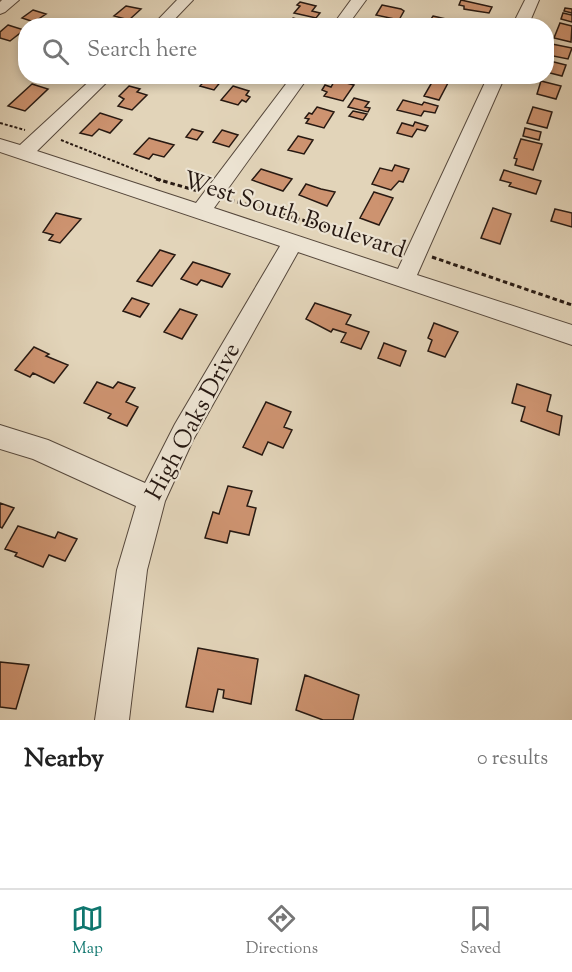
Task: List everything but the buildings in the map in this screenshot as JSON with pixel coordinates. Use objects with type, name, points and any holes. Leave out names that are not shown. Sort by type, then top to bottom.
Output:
[{"type":"street","points":[[0,9],[12,0]]},
{"type":"street","points":[[167,18],[186,0]]},
{"type":"street","points":[[345,18],[359,0]]},
{"type":"street","points":[[524,18],[532,0]]},
{"type":"street","points":[[23,153],[96,84]]},
{"type":"street","points":[[201,212],[295,84]]},
{"type":"street","points":[[404,279],[493,84]]},
{"type":"street","name":"West South Boulevard","points":[[0,145],[572,334]]},
{"type":"street","name":"High Oaks Drive","points":[[112,720],[132,570],[152,499],[180,440],[293,243]]},
{"type":"street","points":[[0,437],[27,444],[152,499]]},
{"type":"path","points":[[0,123],[21,129]]},
{"type":"path","points":[[62,140],[158,179],[197,190]]},
{"type":"path","points":[[224,198],[405,248]]},
{"type":"path","points":[[443,261],[572,305]]}]
